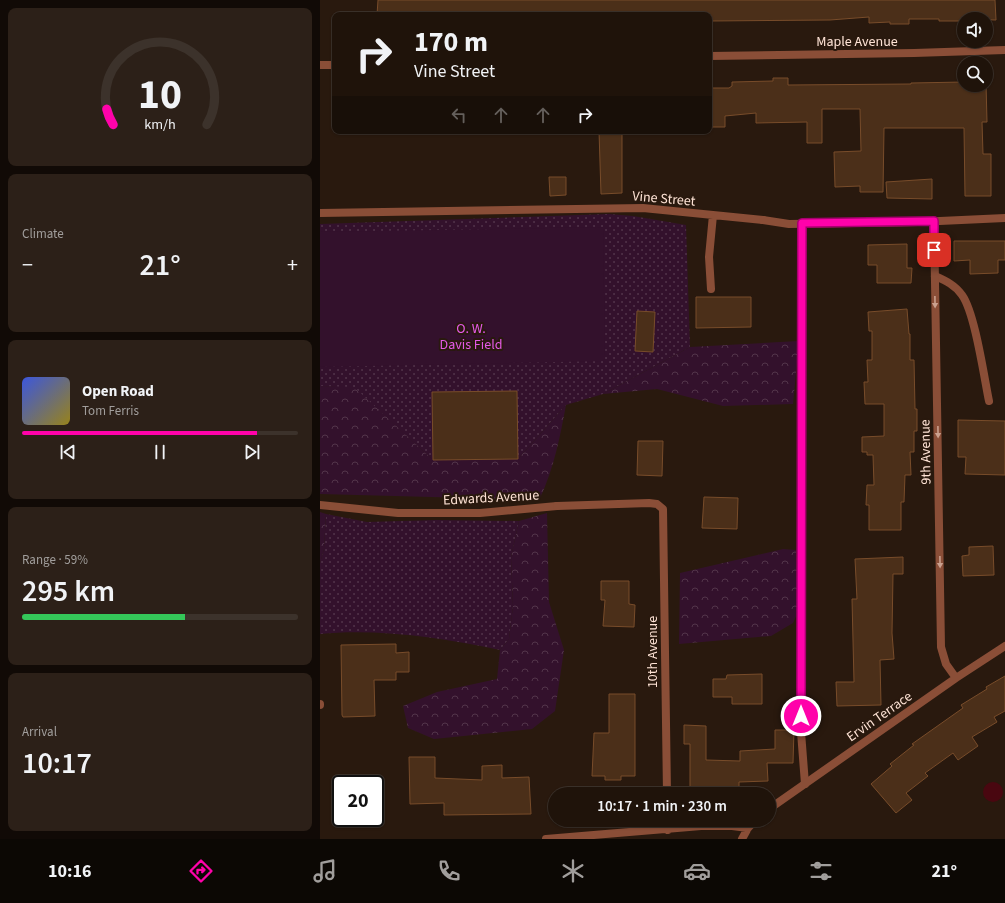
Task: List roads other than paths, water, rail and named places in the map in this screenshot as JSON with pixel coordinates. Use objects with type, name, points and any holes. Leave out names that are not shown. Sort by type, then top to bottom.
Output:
[{"type":"street","name":"Maple Avenue","points":[[712,56],[914,54],[1005,50]]},
{"type":"street","points":[[320,65],[332,64]]},
{"type":"street","name":"Vine Street","points":[[320,213],[636,208],[763,220],[789,224],[1005,218]]},
{"type":"street","points":[[711,289],[709,257],[713,215]]},
{"type":"street","name":"9th Avenue","points":[[934,221],[941,647],[946,664],[956,678]]},
{"type":"street","points":[[802,223],[801,732],[805,784]]},
{"type":"street","points":[[935,276],[952,283],[963,295],[972,319],[989,401]]},
{"type":"street","name":"Edwards Avenue","points":[[320,505],[398,513],[480,513],[556,506],[649,503],[657,504],[663,509]]},
{"type":"street","name":"10th Avenue","points":[[663,509],[667,787]]},
{"type":"street","name":"Ervin Terrace","points":[[776,804],[956,678],[1005,646]]},
{"type":"street","points":[[546,839],[668,830],[701,826],[732,826],[748,828],[742,839]]},
{"type":"park label","name":"O. W. Davis Field","points":[[471,336]]}]
